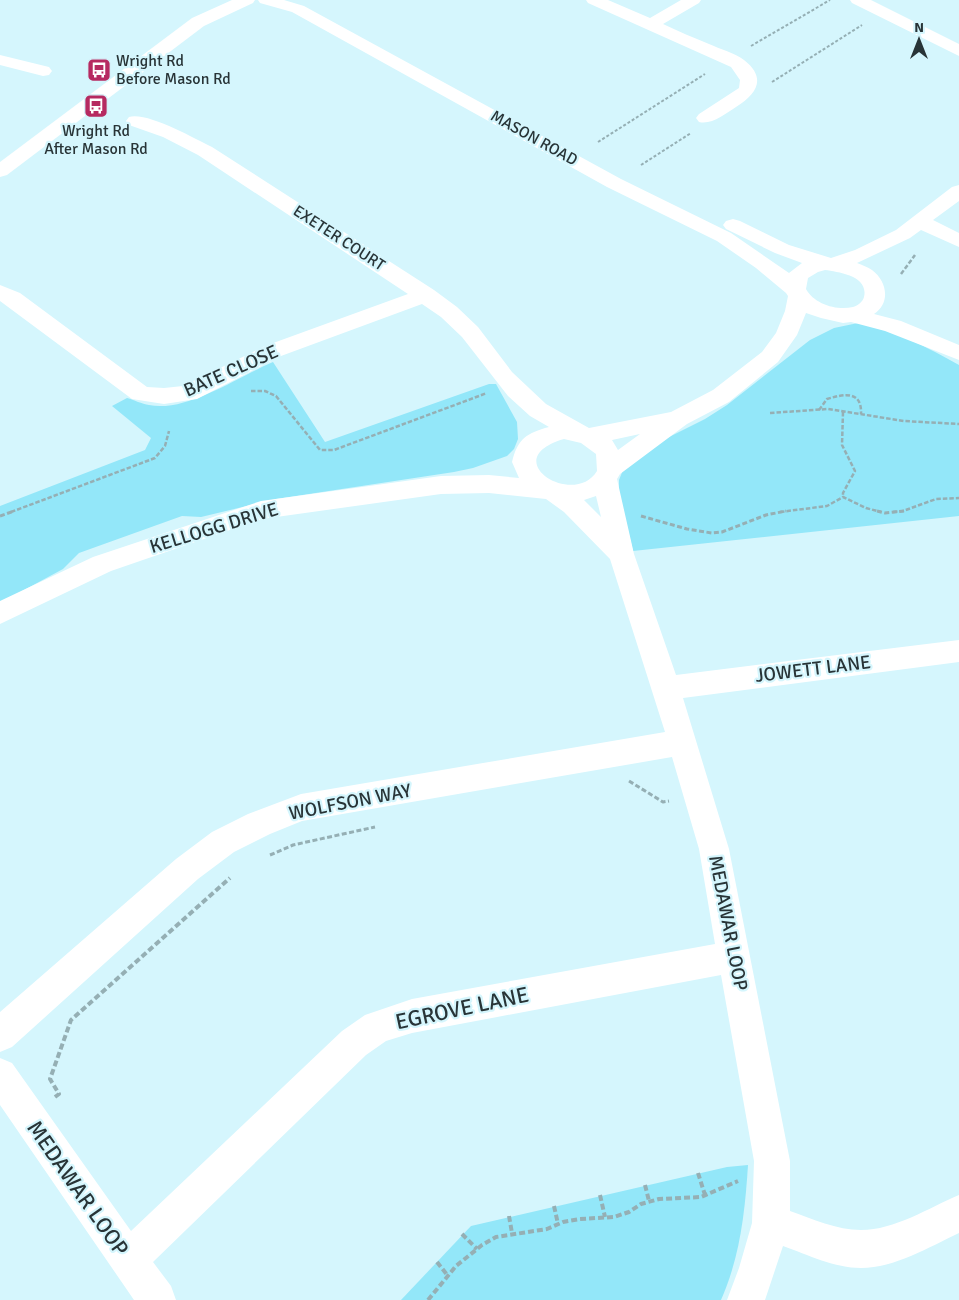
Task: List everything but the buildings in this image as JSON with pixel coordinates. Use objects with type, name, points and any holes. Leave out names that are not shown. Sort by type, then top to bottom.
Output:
[{"type":"street","points":[[0,152],[158,34],[209,0]]},
{"type":"street","points":[[0,171],[198,22],[228,6],[247,0]]},
{"type":"street","name":"MASON ROAD","points":[[266,0],[298,9],[614,183],[724,237],[764,263],[797,293]]},
{"type":"street","name":"MASON ROAD","points":[[310,0],[537,124],[754,236],[782,249],[830,264]]},
{"type":"street","points":[[594,0],[730,58],[737,63],[749,78],[750,86],[745,93],[705,118]]},
{"type":"street","points":[[650,25],[693,0]]},
{"type":"street","points":[[862,1],[959,51]]},
{"type":"street","points":[[0,60],[43,70]]},
{"type":"street","name":"EXETER COURT","points":[[135,120],[170,133],[205,151],[426,295],[470,332],[504,378],[538,410],[583,434]]},
{"type":"street","points":[[777,350],[791,325],[797,293],[796,280],[802,272],[812,266],[830,264],[862,254],[903,234],[959,191]]},
{"type":"street","points":[[921,222],[959,241]]},
{"type":"street","points":[[679,418],[583,434],[552,433],[540,437],[527,450],[524,463],[527,474],[535,483],[551,491],[575,494],[588,491],[679,418],[721,396],[777,350],[844,314],[864,311],[874,303],[877,293],[875,287],[889,255],[903,234]]},
{"type":"street","points":[[830,264],[850,267],[863,273],[886,301],[955,351]]},
{"type":"street","name":"BATE CLOSE","points":[[0,292],[12,298],[140,392],[151,396],[163,397],[189,393],[273,351],[426,295]]},
{"type":"street","points":[[797,293],[811,306],[829,313],[844,314],[893,326],[955,351]]},
{"type":"street","name":"EXETER COURT","points":[[516,390],[526,416],[527,450]]},
{"type":"street","points":[[583,434],[606,449],[610,459],[608,474]]},
{"type":"street","name":"KELLOGG DRIVE","points":[[441,485],[495,469],[527,450]]},
{"type":"street","name":"MEDAWAR LOOP","points":[[608,474],[621,554],[684,742],[714,849],[772,1162],[771,1223],[758,1268],[746,1300]]},
{"type":"street","name":"KELLOGG DRIVE","points":[[0,613],[102,564],[261,510],[441,485],[489,484],[551,491]]},
{"type":"street","name":"MEDAWAR LOOP","points":[[551,491],[573,505],[621,554]]},
{"type":"street","name":"JOWETT LANE","points":[[666,688],[959,651]]},
{"type":"street","name":"WOLFSON WAY","points":[[0,1035],[187,869],[224,842],[259,824],[301,808],[684,742]]},
{"type":"street","name":"EGROVE LANE","points":[[128,1260],[354,1043],[377,1027],[412,1016],[734,956]]},
{"type":"street","name":"MEDAWAR LOOP","points":[[0,1075],[157,1300]]},
{"type":"street","points":[[771,1223],[839,1246],[870,1249],[884,1246],[959,1214]]},
{"type":"path","points":[[250,391],[264,391],[276,396],[320,450],[334,450],[491,392]]},
{"type":"path","points":[[818,410],[827,398],[845,395],[855,397],[860,401],[862,406],[861,414]]},
{"type":"path","points":[[770,413],[818,410],[861,414],[904,422],[959,424]]},
{"type":"path","points":[[637,514],[688,529],[712,533],[722,532],[772,513],[827,506],[842,498],[855,471],[842,445],[843,412]]},
{"type":"path","points":[[0,516],[155,458],[163,450],[169,437],[169,431]]},
{"type":"path","points":[[842,498],[866,508],[886,513],[903,511],[936,499],[959,498]]},
{"type":"path","points":[[627,780],[663,802],[699,798]]},
{"type":"path","points":[[261,858],[293,845],[377,827]]},
{"type":"path","points":[[30,1117],[59,1094],[50,1079],[71,1020],[238,871]]},
{"type":"path","points":[[698,1173],[704,1195]]},
{"type":"path","points":[[428,1300],[448,1276],[476,1250],[496,1238],[512,1233],[539,1230],[580,1218],[624,1214],[641,1204],[665,1198],[691,1198],[704,1195],[745,1177]]},
{"type":"path","points":[[645,1186],[649,1202]]},
{"type":"path","points":[[600,1195],[605,1217]]},
{"type":"path","points":[[554,1206],[558,1224]]},
{"type":"path","points":[[510,1216],[512,1233]]},
{"type":"path","points":[[462,1234],[476,1250]]},
{"type":"path","points":[[437,1262],[448,1276]]},
{"type":"shaded area","points":[[858,323],[898,334],[959,365],[959,516],[633,551],[619,493],[619,480],[623,470],[661,441],[705,419],[727,405],[810,340],[834,328]]},
{"type":"shaded area","points":[[273,362],[325,442],[489,384],[496,384],[517,422],[518,439],[514,449],[507,456],[473,468],[276,499],[201,517],[182,516],[79,553],[63,569],[0,603],[0,506],[145,450],[151,438],[112,406],[127,398],[149,405],[179,404],[212,392]]},
{"type":"shaded area","points":[[748,1165],[737,1251],[721,1300],[401,1300],[471,1226],[727,1167]]},
{"type":"place","name":"Wright Rd Before Mason Rd","points":[[99,70]]},
{"type":"place","name":"Wright Rd After Mason Rd","points":[[96,106]]}]
